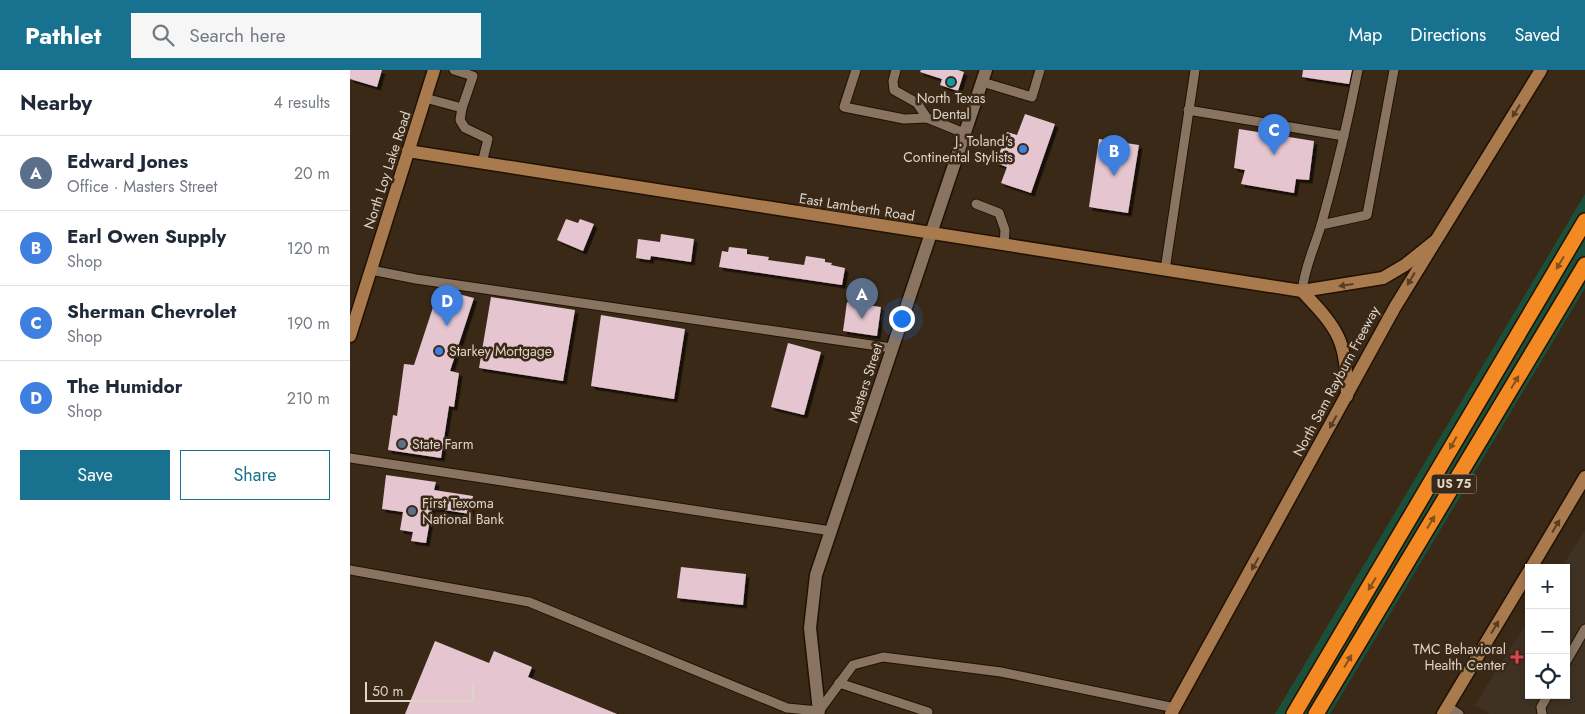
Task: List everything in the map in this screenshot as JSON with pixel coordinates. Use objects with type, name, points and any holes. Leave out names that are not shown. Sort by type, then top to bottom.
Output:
[{"type":"highway","name":"US 75","points":[[1294,714],[1412,516],[1477,401],[1585,221]]},
{"type":"highway","name":"US 75","points":[[1316,714],[1585,265]]},
{"type":"main road","name":"North Loy Lake Road","points":[[350,336],[434,70]]},
{"type":"main road","name":"North Sam Rayburn Freeway","points":[[1173,711],[1347,398],[1395,306],[1434,240],[1541,70]]},
{"type":"main road","name":"East Lamberth Road","points":[[408,151],[1302,291],[1383,278],[1405,265],[1434,240]]},
{"type":"main road","points":[[1302,291],[1338,334],[1347,361],[1347,398]]},
{"type":"main road","points":[[1533,564],[1585,476]]},
{"type":"main road","points":[[1446,710],[1525,578]]},
{"type":"street","name":"Masters Street","points":[[819,713],[810,628],[816,575],[984,76]]},
{"type":"lane","points":[[454,70],[473,76],[460,120],[465,128],[488,139],[482,163]]},
{"type":"lane","points":[[856,70],[844,107],[904,120],[927,118],[964,133]]},
{"type":"lane","points":[[896,70],[893,81],[894,90],[917,103],[927,118]]},
{"type":"lane","points":[[984,76],[1032,97],[1040,70]]},
{"type":"lane","points":[[1165,270],[1195,70]]},
{"type":"lane","points":[[1302,291],[1305,268],[1321,225],[1344,136],[1358,70]]},
{"type":"lane","points":[[1321,225],[1367,215],[1394,70]]},
{"type":"lane","points":[[425,98],[462,108]]},
{"type":"lane","points":[[1188,110],[1344,136]]},
{"type":"lane","points":[[976,204],[999,213],[1005,230],[1004,245]]},
{"type":"lane","points":[[371,270],[416,279],[892,348]]},
{"type":"lane","points":[[350,458],[831,531]]},
{"type":"lane","points":[[350,570],[529,602],[787,708],[819,713],[853,665],[882,656],[1000,672],[1173,711]]},
{"type":"lane","points":[[1570,655],[1585,629]]},
{"type":"lane","points":[[839,683],[929,713]]},
{"type":"lane","points":[[1542,714],[1541,707],[1546,699]]},
{"type":"lane","points":[[1446,710],[1459,714]]},
{"type":"shaded area","name":"TMC Behavioral Health Center","points":[[1585,530],[1585,714],[1489,714],[1475,705],[1525,625],[1525,699],[1570,699],[1570,564],[1564,564]]},
{"type":"green space","points":[[1585,194],[1585,288],[1330,714],[1275,714]]},
{"type":"building","points":[[350,70],[382,70],[377,87],[350,79]]},
{"type":"building","name":"North Texas Dental","points":[[921,70],[958,70],[964,72],[958,91],[940,85],[942,79],[920,72]]},
{"type":"building","points":[[1303,70],[1352,70],[1349,84],[1302,77]]},
{"type":"building","name":"J. Toland's Continental Stylists","points":[[1025,114],[1055,124],[1031,193],[1001,183],[1007,167],[996,163],[1007,132],[1017,135]]},
{"type":"building","points":[[1239,129],[1314,141],[1309,180],[1296,179],[1294,193],[1241,184],[1245,170],[1234,168]]},
{"type":"building","points":[[1099,139],[1139,145],[1128,213],[1089,207]]},
{"type":"building","points":[[566,219],[578,223],[580,219],[594,224],[583,251],[557,240]]},
{"type":"building","points":[[661,234],[694,239],[691,262],[651,256],[650,260],[636,258],[638,239],[660,242]]},
{"type":"building","points":[[729,247],[747,249],[747,254],[769,257],[768,260],[804,265],[806,256],[825,259],[825,262],[832,263],[831,265],[845,268],[842,285],[719,267],[722,251],[728,252]]},
{"type":"building","points":[[439,289],[474,298],[450,371],[459,373],[454,407],[449,406],[441,458],[388,450],[393,415],[397,416],[404,364],[414,365]]},
{"type":"building","points":[[491,297],[575,310],[563,381],[479,368]]},
{"type":"building","points":[[847,302],[881,307],[877,336],[843,331]]},
{"type":"building","points":[[601,315],[685,329],[674,399],[591,386]]},
{"type":"building","points":[[788,343],[821,352],[804,415],[771,407]]},
{"type":"building","name":"First Texoma National Bank","points":[[386,475],[436,482],[434,490],[473,496],[470,514],[432,508],[426,543],[411,541],[413,532],[400,530],[403,512],[382,509]]},
{"type":"building","points":[[681,567],[746,574],[743,605],[677,598]]},
{"type":"building","points":[[435,641],[489,663],[494,651],[532,667],[528,677],[617,714],[405,714]]},
{"type":"place","name":"North Texas Dental","points":[[951,82]]},
{"type":"place","name":"J. Toland's Continental Stylists","points":[[1023,149]]},
{"type":"place","name":"Sherman Chevrolet","points":[[1274,155]]},
{"type":"place","name":"Earl Owen Supply","points":[[1114,176]]},
{"type":"place","name":"Edward Jones","points":[[862,319]]},
{"type":"place","name":"The Humidor","points":[[447,326]]},
{"type":"place","name":"Starkey Mortgage","points":[[439,351]]},
{"type":"place","name":"State Farm","points":[[402,444]]},
{"type":"place","name":"First Texoma National Bank","points":[[412,511]]},
{"type":"place","name":"TMC Behavioral Health Center","points":[[1517,657]]}]
